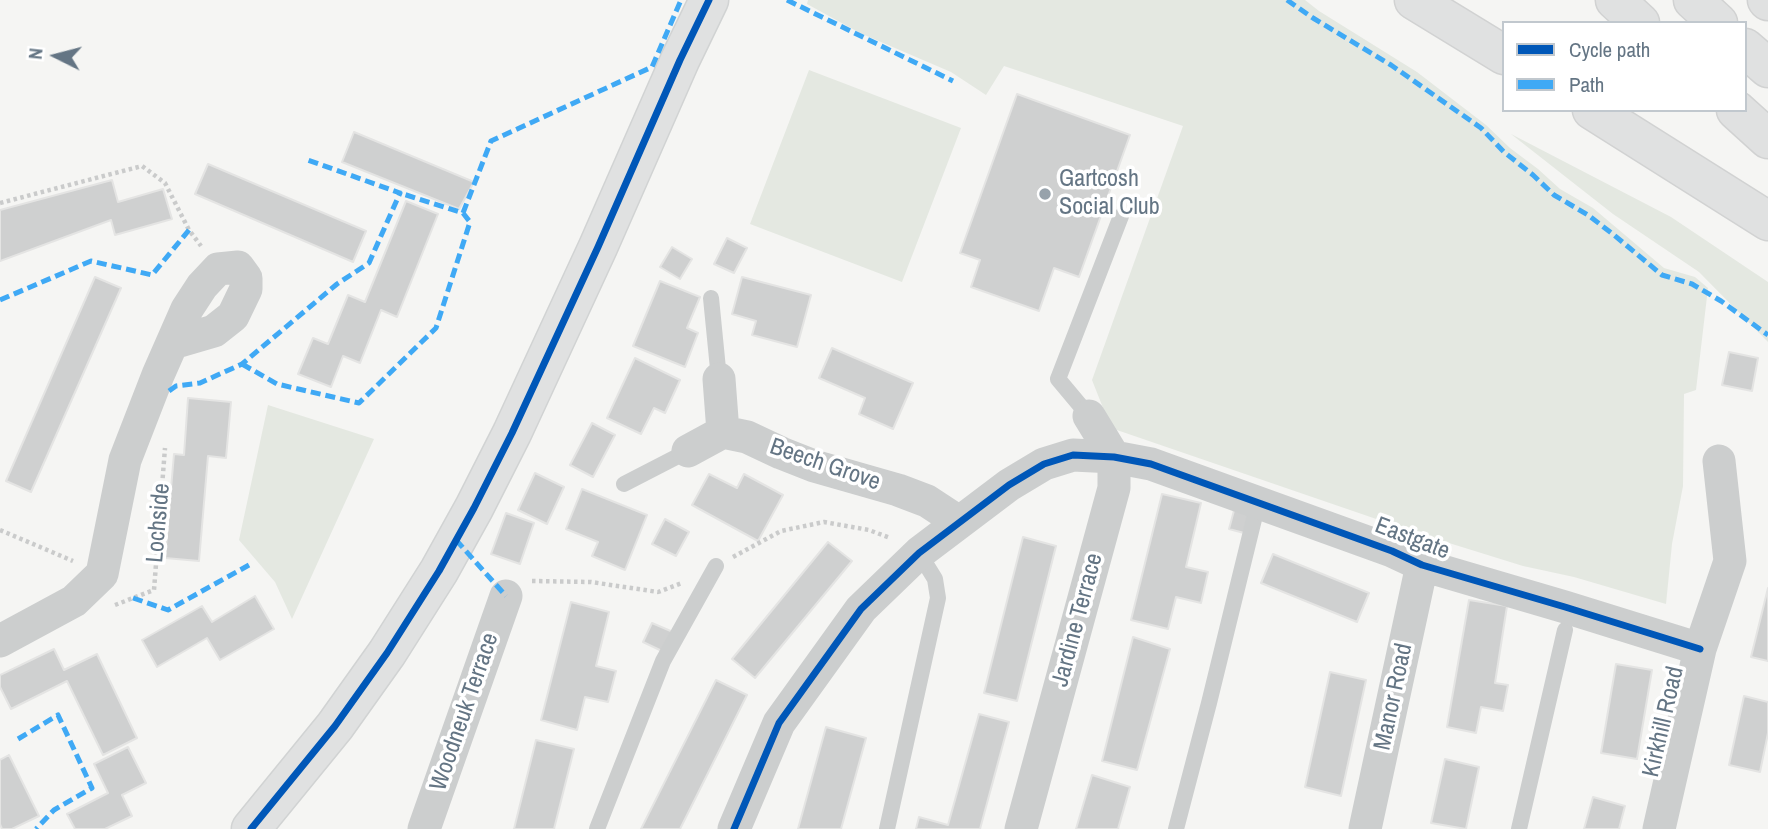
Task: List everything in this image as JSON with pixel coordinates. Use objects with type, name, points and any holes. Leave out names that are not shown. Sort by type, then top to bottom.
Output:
[{"type":"main road","points":[[251,829],[335,726],[387,653],[439,571],[474,508],[512,433],[709,0]]},
{"type":"main road","points":[[1414,0],[1502,54]]},
{"type":"main road","points":[[1615,0],[1638,21]]},
{"type":"main road","points":[[1693,0],[1716,21]]},
{"type":"main road","points":[[1747,50],[1768,68]]},
{"type":"main road","points":[[1595,112],[1768,221]]},
{"type":"main road","points":[[1738,112],[1768,139]]},
{"type":"street","name":"Lochside","points":[[102,574],[125,460],[173,343],[214,331],[233,316],[246,289],[246,278],[238,267],[218,269]]},
{"type":"street","points":[[688,451],[723,432],[719,379]]},
{"type":"street","points":[[1089,416],[1114,457]]},
{"type":"street","name":"Beech Grove","points":[[723,432],[747,437],[814,466],[927,501],[959,522]]},
{"type":"street","name":"Eastgate","points":[[734,829],[779,723],[861,609],[919,553],[1009,485],[1044,464],[1073,455],[1114,457],[1151,464],[1392,551],[1422,565],[1700,649]]},
{"type":"street","name":"Jardine Terrace","points":[[1021,829],[1114,488],[1114,457]]},
{"type":"street","name":"Kirkhill Road","points":[[1659,829],[1700,649],[1730,561],[1719,461]]},
{"type":"street","name":"Manor Road","points":[[1365,829],[1422,565]]},
{"type":"street","points":[[0,641],[74,601],[102,574]]},
{"type":"street","name":"Woodneuk Terrace","points":[[424,829],[506,596]]},
{"type":"lane","points":[[1089,416],[1058,379],[1121,216]]},
{"type":"lane","points":[[711,299],[719,379]]},
{"type":"lane","points":[[624,484],[688,451]]},
{"type":"lane","points":[[1176,829],[1258,503]]},
{"type":"lane","points":[[887,829],[938,598],[935,579],[919,553]]},
{"type":"lane","points":[[597,829],[663,661],[716,566]]},
{"type":"lane","points":[[1519,829],[1565,630]]},
{"type":"path","points":[[0,203],[142,166],[165,183],[189,230],[218,269]]},
{"type":"path","points":[[0,530],[102,574]]},
{"type":"shaded area","points":[[808,0],[1305,0],[1417,72],[1486,125],[1560,189],[1593,208],[1664,268],[1695,277],[1708,288],[1696,390],[1684,394],[1683,486],[1672,544],[1666,604],[1574,577],[1523,566],[1420,534],[1111,428],[1092,380],[1183,126],[1004,66],[986,95],[951,72],[860,33],[807,4]]},
{"type":"shaded area","points":[[809,70],[961,128],[902,282],[750,224]]},
{"type":"shaded area","points":[[1511,134],[1671,217],[1768,282],[1768,342],[1699,272],[1613,214]]},
{"type":"shaded area","points":[[268,405],[374,439],[292,619],[275,582],[239,540]]},
{"type":"building","name":"Gartcosh Social Club","points":[[1017,94],[1130,135],[1079,277],[1054,268],[1039,311],[971,287],[980,260],[960,253]]},
{"type":"building","points":[[354,132],[474,182],[459,209],[342,162]]},
{"type":"building","points":[[208,164],[366,231],[353,262],[195,194]]},
{"type":"building","points":[[112,180],[118,202],[163,189],[172,219],[115,235],[111,220],[0,261],[0,210]]},
{"type":"building","points":[[406,201],[438,214],[397,317],[381,310],[360,363],[343,356],[331,387],[298,374],[313,338],[328,344],[348,295],[365,302]]},
{"type":"building","points":[[727,238],[747,248],[734,273],[714,264]]},
{"type":"building","points":[[672,247],[692,259],[680,279],[660,267]]},
{"type":"building","points":[[95,277],[121,288],[31,492],[6,481]]},
{"type":"building","points":[[742,277],[811,295],[797,347],[752,335],[756,321],[732,314]]},
{"type":"building","points":[[660,281],[700,297],[687,328],[698,333],[685,367],[633,346]]},
{"type":"building","points":[[832,348],[913,383],[893,429],[859,414],[865,398],[819,378]]},
{"type":"building","points":[[1729,352],[1758,358],[1752,391],[1722,385]]},
{"type":"building","points":[[635,358],[680,380],[665,413],[654,408],[641,434],[607,418]]},
{"type":"building","points":[[188,398],[231,402],[226,458],[208,456],[199,561],[165,558],[174,454],[184,455]]},
{"type":"building","points":[[592,423],[615,435],[593,477],[570,465]]},
{"type":"building","points":[[535,473],[564,487],[547,524],[518,510]]},
{"type":"building","points":[[709,474],[737,488],[744,474],[783,495],[758,541],[692,505]]},
{"type":"building","points":[[582,489],[647,515],[625,570],[592,556],[598,542],[566,529]]},
{"type":"building","points":[[1162,494],[1201,503],[1186,567],[1208,572],[1201,603],[1176,597],[1168,629],[1131,620]]},
{"type":"building","points":[[1236,503],[1251,507],[1244,533],[1229,529]]},
{"type":"building","points":[[506,513],[534,523],[520,564],[491,554]]},
{"type":"building","points":[[665,519],[689,532],[676,556],[652,544]]},
{"type":"building","points":[[1023,537],[1056,546],[1017,701],[984,693]]},
{"type":"building","points":[[828,542],[852,561],[755,678],[732,659]]},
{"type":"building","points":[[1273,554],[1369,593],[1357,622],[1261,583]]},
{"type":"building","points":[[1768,588],[1768,661],[1751,657]]},
{"type":"building","points":[[255,596],[274,629],[220,660],[207,638],[157,667],[142,640],[202,606],[212,622]]},
{"type":"building","points":[[1469,600],[1507,606],[1495,683],[1508,685],[1503,711],[1481,707],[1476,733],[1447,727]]},
{"type":"building","points":[[571,602],[609,612],[596,666],[616,671],[608,702],[585,697],[577,730],[541,720]]},
{"type":"building","points":[[652,623],[673,632],[664,652],[643,642]]},
{"type":"building","points":[[1133,637],[1170,649],[1137,770],[1102,761]]},
{"type":"building","points":[[54,649],[64,670],[97,654],[137,738],[103,755],[67,681],[11,709],[0,687],[0,675]]},
{"type":"building","points":[[1616,664],[1652,670],[1637,759],[1601,753]]},
{"type":"building","points":[[1330,672],[1366,680],[1341,796],[1305,787]]},
{"type":"building","points":[[716,680],[747,695],[680,829],[641,829]]},
{"type":"building","points":[[1744,696],[1768,702],[1768,733],[1760,772],[1729,765]]},
{"type":"building","points":[[979,714],[1009,722],[980,829],[916,829],[919,817],[948,825]]},
{"type":"building","points":[[826,727],[866,738],[841,829],[798,829]]},
{"type":"building","points":[[536,740],[574,749],[554,829],[514,829]]},
{"type":"building","points":[[128,747],[146,783],[122,795],[132,816],[105,829],[75,829],[67,814],[108,793],[94,764]]},
{"type":"building","points":[[9,755],[39,816],[12,829],[2,829],[0,760]]},
{"type":"building","points":[[1445,759],[1479,767],[1466,829],[1431,823]]},
{"type":"building","points":[[1092,775],[1130,787],[1118,829],[1076,829]]},
{"type":"building","points":[[1593,797],[1625,806],[1619,829],[1584,829]]},
{"type":"marked path","points":[[463,213],[491,141],[652,67],[681,0]]},
{"type":"marked path","points":[[787,0],[953,81]]},
{"type":"marked path","points":[[1287,0],[1391,65],[1481,128],[1504,152],[1554,195],[1588,215],[1662,275],[1692,284],[1768,335]]},
{"type":"marked path","points":[[169,391],[176,386],[200,383],[242,364],[337,284],[369,263],[400,193],[305,159]]},
{"type":"marked path","points":[[242,364],[277,384],[359,403],[436,328],[470,222],[463,213],[400,193]]},
{"type":"marked path","points":[[0,300],[91,261],[152,275],[189,230]]},
{"type":"marked path","points":[[456,540],[506,596]]},
{"type":"marked path","points":[[133,598],[168,610],[249,565]]},
{"type":"marked path","points":[[18,739],[58,715],[92,788],[54,810],[36,829]]},
{"type":"cycle path","points":[[251,829],[335,726],[387,653],[439,571],[474,508],[512,433],[709,0]]},
{"type":"cycle path","points":[[734,829],[779,723],[861,609],[919,553],[1009,485],[1044,464],[1073,455],[1114,457],[1151,464],[1392,551],[1422,565],[1700,649]]},
{"type":"place","name":"Gartcosh Social Club","points":[[1045,194]]}]
